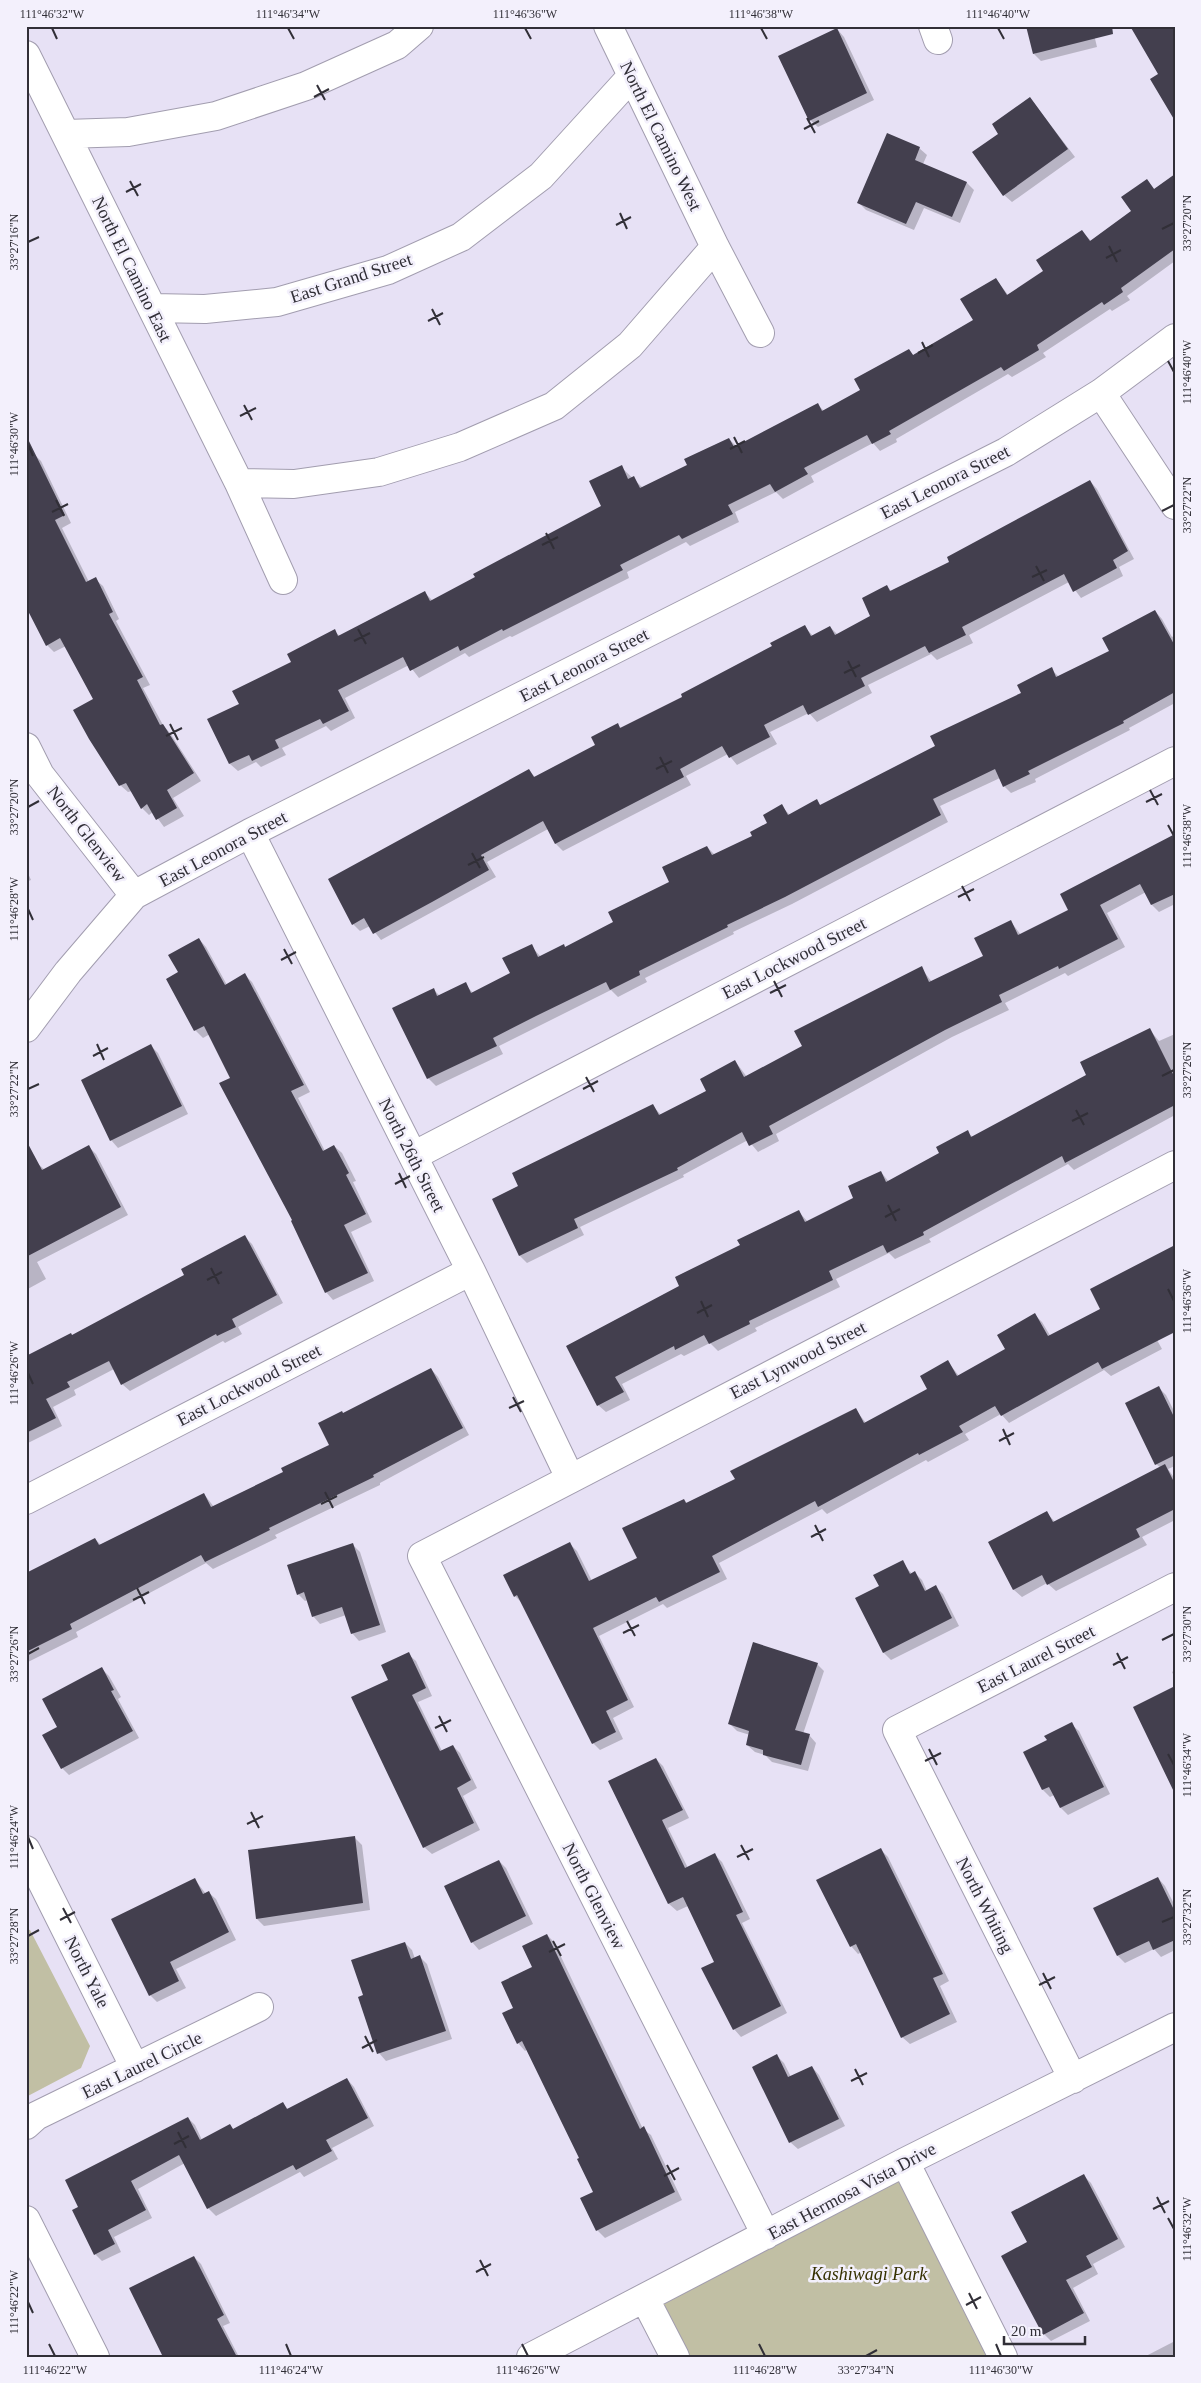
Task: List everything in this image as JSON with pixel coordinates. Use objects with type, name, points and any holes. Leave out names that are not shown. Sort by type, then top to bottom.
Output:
[{"type":"street","points":[[66,134],[128,132],[216,116],[306,86],[397,45],[419,26]]},
{"type":"street","name":"North El Camino West","points":[[608,26],[715,247],[760,333]]},
{"type":"street","name":"North El Camino East","points":[[26,55],[239,483],[283,580]]},
{"type":"street","name":"East Grand Street","points":[[152,308],[205,309],[277,302],[388,270],[461,237],[542,176],[632,76]]},
{"type":"street","points":[[239,483],[294,484],[380,472],[460,447],[554,406],[630,345],[715,247]]},
{"type":"street","name":"East Leonora Street","points":[[26,1028],[68,972],[134,895],[250,833],[1006,452],[1101,394],[1175,338]]},
{"type":"street","points":[[1101,394],[1175,505]]},
{"type":"street","name":"North Glenview","points":[[26,747],[40,775],[134,895]]},
{"type":"street","name":"East Lockwood Street","points":[[413,1156],[1175,761]]},
{"type":"street","name":"North 26th Street","points":[[250,833],[471,1271],[570,1478]]},
{"type":"street","name":"East Lynwood Street","points":[[422,1556],[1175,1165]]},
{"type":"street","name":"East Lockwood Street","points":[[26,1500],[471,1271]]},
{"type":"street","name":"North Glenview","points":[[422,1556],[766,2235]]},
{"type":"street","name":"East Laurel Street","points":[[897,1730],[1175,1587]]},
{"type":"street","name":"North Whiting","points":[[897,1730],[1073,2079]]},
{"type":"street","name":"North Yale","points":[[30,1867],[135,2068]]},
{"type":"street","name":"East Laurel Circle","points":[[26,2125],[36,2116],[259,2007]]},
{"type":"street","name":"East Hermosa Vista Drive","points":[[531,2357],[905,2162],[1175,2027]]},
{"type":"street","points":[[905,2162],[1003,2357]]},
{"type":"street","points":[[26,2220],[95,2357]]},
{"type":"street","points":[[645,2299],[675,2357]]},
{"type":"green space","points":[[26,1929],[30,1930],[90,2046],[81,2068],[26,2097]]},
{"type":"green space","name":"Kashiwagi Park","points":[[905,2162],[1002,2357],[675,2357],[645,2299]]},
{"type":"building","points":[[1026,26],[1112,26],[1113,34],[1033,54]]},
{"type":"building","points":[[1130,26],[1175,26],[1175,121],[1150,79],[1158,74]]},
{"type":"building","points":[[837,28],[867,93],[809,121],[778,56]]},
{"type":"building","points":[[1030,97],[1068,149],[1003,196],[972,152],[998,134],[992,124]]},
{"type":"building","points":[[887,133],[920,147],[915,160],[967,182],[952,217],[916,202],[906,224],[857,203]]},
{"type":"building","points":[[1175,174],[1175,249],[1121,288],[1123,292],[1104,305],[1102,302],[1037,345],[1039,350],[1004,371],[1001,367],[889,431],[891,434],[872,444],[867,435],[804,468],[808,474],[775,492],[770,484],[728,505],[733,514],[682,539],[679,535],[620,565],[623,570],[503,631],[502,629],[460,651],[458,646],[410,671],[403,657],[338,690],[349,711],[323,724],[320,719],[275,740],[279,748],[252,761],[249,755],[229,764],[207,719],[239,704],[232,691],[291,662],[287,654],[335,629],[338,636],[425,591],[430,601],[475,577],[473,574],[601,506],[589,481],[622,465],[628,479],[634,476],[640,488],[687,465],[684,459],[729,438],[734,447],[818,403],[822,411],[860,390],[854,379],[909,349],[913,355],[973,320],[960,299],[996,278],[1007,295],[1043,271],[1036,260],[1082,230],[1090,241],[1131,211],[1121,197],[1147,179],[1154,189]]},
{"type":"building","points":[[26,435],[65,515],[55,520],[86,582],[96,577],[113,612],[109,614],[143,677],[137,680],[160,725],[163,724],[194,773],[167,790],[177,808],[156,820],[147,804],[141,809],[126,783],[119,786],[89,739],[73,710],[93,699],[60,638],[46,646],[26,607]]},
{"type":"building","points":[[1090,480],[1128,551],[1113,560],[1117,568],[1073,592],[1064,574],[962,627],[966,635],[929,653],[925,646],[861,678],[865,686],[808,715],[803,705],[764,725],[770,737],[729,758],[722,746],[680,769],[684,777],[555,844],[543,821],[481,855],[489,870],[373,934],[364,918],[352,925],[328,879],[529,769],[534,777],[595,745],[591,737],[618,723],[620,728],[682,697],[681,694],[772,646],[770,643],[805,625],[811,636],[830,626],[835,635],[870,616],[862,598],[887,585],[890,591],[949,562],[947,557]]},
{"type":"building","points":[[1155,610],[1175,646],[1175,692],[1123,721],[1124,723],[1028,771],[1030,774],[1003,787],[995,769],[933,799],[941,815],[785,897],[727,925],[728,927],[639,971],[640,975],[610,990],[606,982],[493,1038],[497,1046],[427,1079],[392,1008],[434,988],[437,996],[466,982],[471,993],[510,973],[502,958],[532,944],[538,957],[564,944],[565,947],[613,922],[608,912],[669,882],[662,867],[707,846],[712,855],[752,836],[750,832],[767,823],[763,815],[782,804],[788,815],[817,799],[820,805],[935,746],[930,736],[1021,693],[1017,685],[1052,667],[1056,677],[1109,651],[1102,638]]},
{"type":"building","points":[[1175,834],[1175,894],[1151,905],[1140,884],[1100,905],[1118,939],[1059,969],[1058,966],[999,995],[1002,1002],[945,1030],[769,1126],[773,1134],[749,1146],[742,1132],[677,1168],[678,1170],[574,1219],[578,1228],[519,1256],[492,1199],[518,1186],[512,1173],[653,1104],[659,1115],[706,1091],[700,1079],[735,1060],[744,1077],[802,1046],[794,1031],[922,966],[929,982],[983,956],[974,938],[1011,920],[1018,935],[1068,910],[1060,894]]},
{"type":"building","points":[[199,938],[225,985],[245,973],[304,1085],[291,1091],[323,1151],[334,1145],[349,1173],[346,1175],[366,1214],[344,1225],[368,1273],[325,1293],[292,1220],[219,1083],[230,1078],[204,1026],[194,1031],[166,979],[178,972],[168,955]]},
{"type":"building","points":[[1150,1028],[1175,1078],[1175,1105],[1065,1163],[1062,1156],[923,1232],[924,1235],[887,1253],[883,1245],[829,1271],[833,1280],[749,1321],[750,1324],[709,1344],[704,1335],[675,1350],[674,1346],[615,1377],[624,1392],[597,1406],[566,1346],[679,1286],[675,1277],[740,1245],[737,1240],[799,1210],[805,1222],[853,1198],[848,1186],[881,1171],[886,1182],[939,1153],[936,1147],[968,1130],[971,1137],[1086,1075],[1080,1062]]},
{"type":"building","points":[[151,1044],[182,1106],[110,1141],[81,1080]]},
{"type":"building","points":[[26,1140],[42,1170],[89,1145],[121,1207],[26,1257]]},
{"type":"building","points":[[245,1235],[277,1295],[232,1319],[236,1327],[217,1336],[216,1334],[121,1385],[109,1361],[67,1382],[70,1387],[46,1399],[56,1418],[26,1433],[26,1356],[71,1333],[72,1335],[184,1275],[181,1269]]},
{"type":"building","points":[[1175,1245],[1175,1332],[1102,1369],[1098,1362],[1001,1416],[995,1406],[959,1426],[963,1432],[919,1455],[918,1453],[818,1507],[815,1501],[712,1556],[720,1572],[659,1602],[656,1597],[593,1628],[628,1700],[606,1711],[616,1732],[592,1744],[517,1595],[514,1597],[503,1575],[570,1542],[589,1581],[637,1558],[622,1528],[684,1499],[686,1503],[735,1479],[730,1471],[856,1408],[864,1423],[927,1389],[920,1376],[948,1360],[957,1376],[1005,1349],[997,1335],[1035,1313],[1048,1336],[1100,1309],[1090,1289]]},
{"type":"building","points":[[431,1368],[463,1428],[373,1475],[374,1477],[269,1528],[270,1530],[205,1562],[201,1555],[70,1624],[72,1629],[26,1652],[26,1573],[95,1538],[99,1545],[204,1493],[211,1507],[283,1472],[281,1468],[329,1445],[318,1423],[342,1411],[343,1413]]},
{"type":"building","points":[[1159,1386],[1175,1419],[1175,1455],[1155,1465],[1125,1403]]},
{"type":"building","points":[[1165,1464],[1175,1484],[1175,1509],[1136,1529],[1140,1537],[1047,1585],[1042,1575],[1013,1590],[988,1542],[1047,1511],[1053,1522]]},
{"type":"building","points":[[353,1543],[380,1625],[351,1634],[342,1607],[312,1617],[304,1592],[297,1595],[287,1565]]},
{"type":"building","points":[[903,1560],[910,1574],[915,1571],[925,1591],[936,1585],[952,1618],[883,1653],[855,1598],[879,1586],[873,1575]]},
{"type":"building","points":[[753,1642],[818,1663],[795,1730],[810,1734],[801,1765],[763,1755],[763,1750],[746,1745],[749,1731],[728,1724]]},
{"type":"building","points":[[409,1652],[426,1688],[412,1695],[440,1751],[453,1745],[471,1780],[457,1788],[474,1823],[423,1848],[351,1697],[388,1680],[381,1665]]},
{"type":"building","points":[[102,1667],[114,1690],[111,1691],[133,1731],[61,1769],[42,1735],[57,1727],[42,1699]]},
{"type":"building","points":[[1175,1686],[1175,1794],[1133,1707]]},
{"type":"building","points":[[1072,1722],[1104,1787],[1060,1808],[1049,1787],[1042,1790],[1023,1752],[1047,1740],[1044,1736]]},
{"type":"building","points":[[656,1758],[683,1810],[662,1820],[685,1868],[715,1853],[743,1912],[736,1915],[781,2006],[733,2030],[701,1968],[714,1962],[683,1897],[668,1904],[608,1781]]},
{"type":"building","points":[[355,1836],[363,1903],[256,1919],[248,1850]]},
{"type":"building","points":[[881,1848],[943,1974],[933,1978],[950,2014],[901,2038],[856,1944],[850,1947],[816,1880]]},
{"type":"building","points":[[499,1860],[526,1916],[471,1943],[444,1886]]},
{"type":"building","points":[[1158,1877],[1175,1912],[1175,1940],[1153,1950],[1149,1941],[1117,1956],[1093,1908]]},
{"type":"building","points":[[195,1878],[203,1894],[209,1891],[229,1932],[170,1962],[179,1981],[149,1996],[111,1919]]},
{"type":"building","points":[[547,1934],[640,2129],[644,2126],[675,2192],[596,2231],[580,2198],[593,2192],[577,2159],[579,2158],[522,2041],[517,2044],[502,2013],[513,2008],[501,1982],[532,1967],[522,1946]]},
{"type":"building","points":[[405,1942],[411,1959],[420,1955],[446,2031],[377,2054],[358,1997],[363,1995],[351,1960]]},
{"type":"building","points":[[777,2054],[788,2077],[812,2066],[839,2119],[789,2143],[752,2067]]},
{"type":"building","points":[[347,2078],[368,2118],[326,2140],[332,2151],[296,2170],[293,2165],[207,2209],[179,2155],[131,2181],[146,2210],[108,2230],[115,2244],[94,2255],[72,2210],[78,2207],[65,2180],[188,2117],[200,2140],[230,2124],[233,2129],[283,2102],[287,2109]]},
{"type":"building","points":[[1084,2174],[1118,2239],[1086,2256],[1092,2267],[1066,2280],[1084,2313],[1043,2335],[1001,2256],[1027,2242],[1011,2212]]},
{"type":"building","points":[[194,2256],[224,2315],[217,2319],[237,2357],[163,2357],[129,2288]]}]
